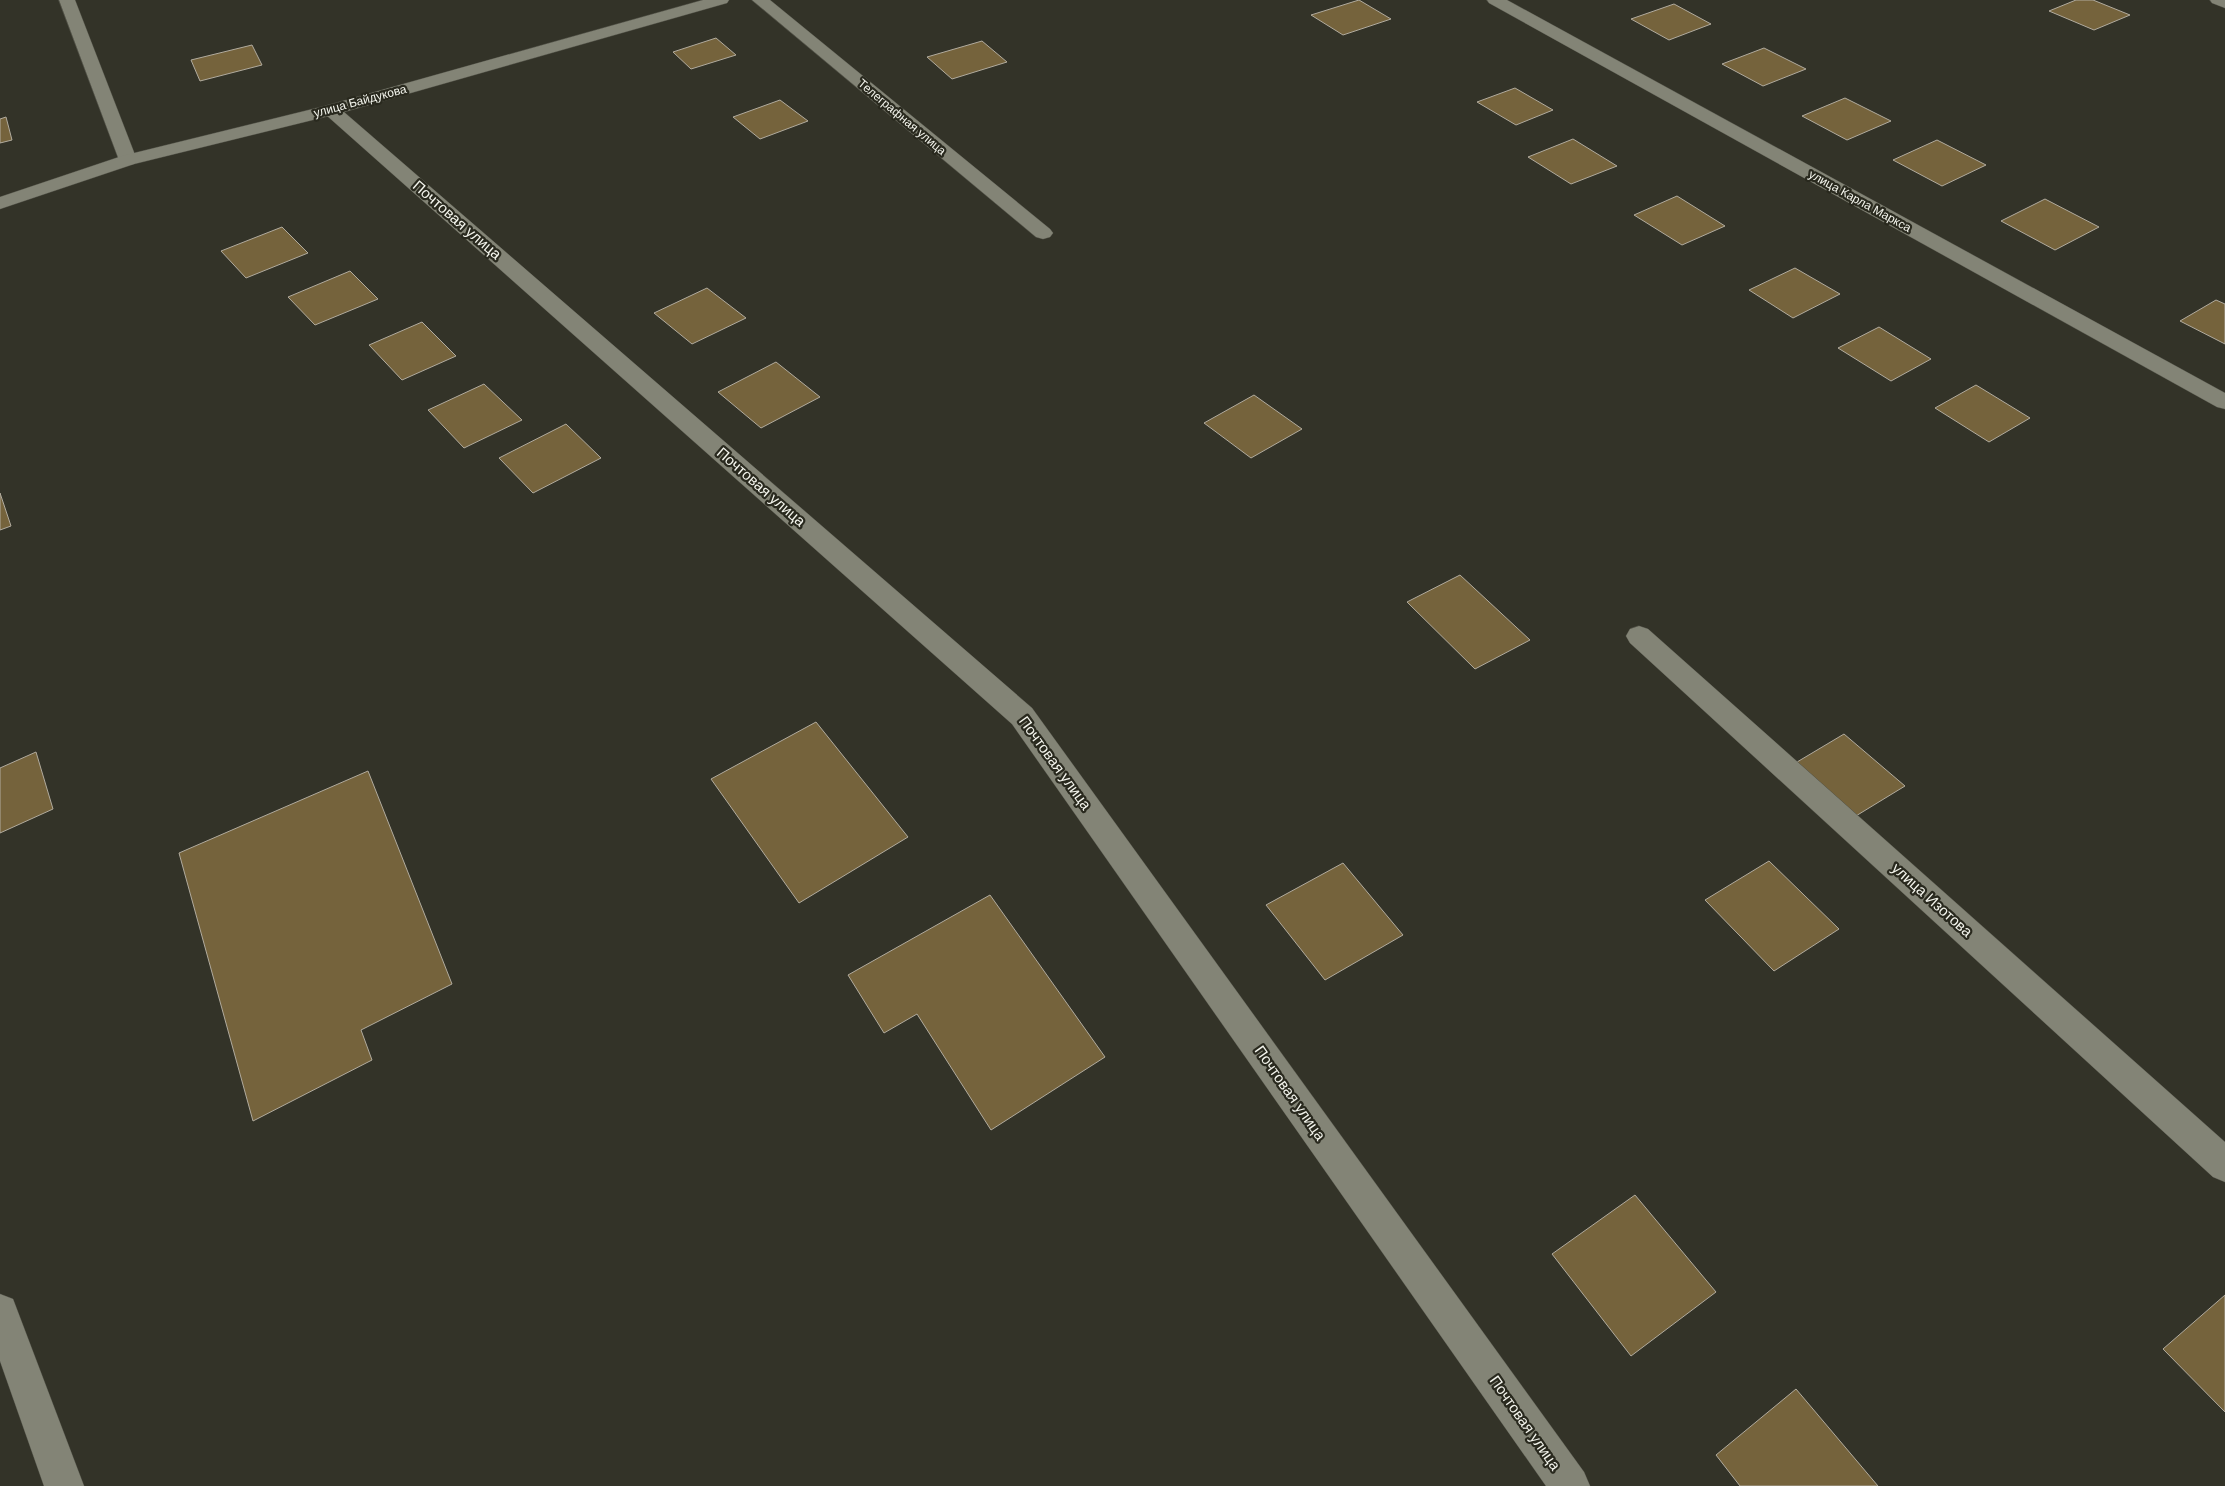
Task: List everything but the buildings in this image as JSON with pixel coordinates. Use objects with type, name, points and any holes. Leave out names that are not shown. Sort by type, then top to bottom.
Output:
[{"type":"street","points":[[68,0],[128,160]]},
{"type":"street","name":"улица Байдукова","points":[[0,203],[128,160],[331,110],[721,0]]},
{"type":"street","name":"Телеграфная улица","points":[[760,0],[1043,233]]},
{"type":"street","name":"улица Карла Маркса","points":[[1495,0],[2225,402]]},
{"type":"street","points":[[2218,0],[2225,3]]},
{"type":"street","name":"Почтовая улица","points":[[331,110],[1022,716],[1570,1486]]},
{"type":"street","name":"улица Изотова","points":[[1639,636],[2225,1165]]},
{"type":"street","points":[[0,1312],[64,1486]]}]
